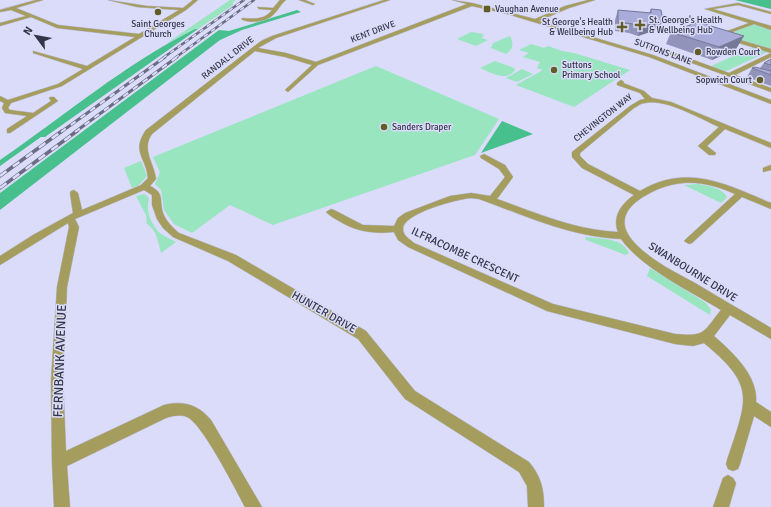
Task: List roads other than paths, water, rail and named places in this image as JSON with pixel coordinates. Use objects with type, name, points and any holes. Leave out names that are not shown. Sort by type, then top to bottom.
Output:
[{"type":"street","points":[[0,11],[41,0]]},
{"type":"street","points":[[110,0],[125,5],[184,9]]},
{"type":"street","points":[[0,98],[8,102],[55,87],[184,9],[196,0]]},
{"type":"street","points":[[243,19],[264,18],[284,0]]},
{"type":"street","points":[[301,0],[313,4]]},
{"type":"street","name":"RANDALL DRIVE","points":[[144,187],[152,179],[152,173],[142,150],[144,137],[253,49],[274,37],[388,0]]},
{"type":"street","name":"SUTTONS LANE","points":[[454,0],[535,21],[651,56],[771,102]]},
{"type":"street","points":[[472,4],[482,0]]},
{"type":"street","points":[[535,21],[567,7],[593,0]]},
{"type":"street","name":"KENT DRIVE","points":[[288,90],[316,64],[472,4]]},
{"type":"street","points":[[771,13],[738,4],[707,9],[771,28]]},
{"type":"street","points":[[722,14],[736,7]]},
{"type":"street","points":[[11,8],[57,26],[140,36]]},
{"type":"street","points":[[259,8],[282,12]]},
{"type":"street","points":[[0,25],[30,16]]},
{"type":"street","points":[[753,23],[724,34],[728,38],[771,51]]},
{"type":"street","points":[[650,46],[771,90]]},
{"type":"street","points":[[253,49],[286,54],[316,64]]},
{"type":"street","points":[[35,52],[87,68]]},
{"type":"street","points":[[729,75],[771,55]]},
{"type":"street","points":[[760,60],[771,63]]},
{"type":"street","points":[[741,69],[748,72]]},
{"type":"street","name":"CHEVINGTON WAY","points":[[622,82],[619,84],[642,92],[650,100]]},
{"type":"street","points":[[741,90],[755,85]]},
{"type":"street","points":[[10,131],[55,101],[52,98]]},
{"type":"street","name":"CHEVINGTON WAY","points":[[640,195],[585,166],[576,157],[576,152],[632,107],[642,101],[650,100],[669,103],[771,146]]},
{"type":"street","points":[[8,102],[5,108],[7,112],[33,115]]},
{"type":"street","points":[[712,153],[702,146],[724,126]]},
{"type":"street","points":[[484,156],[507,171],[509,176],[492,200]]},
{"type":"street","points":[[624,236],[620,226],[620,219],[630,204],[640,195],[660,184],[684,179],[702,180],[741,193],[771,206]]},
{"type":"street","points":[[0,261],[74,216],[144,187]]},
{"type":"street","name":"HUNTER DRIVE","points":[[144,187],[153,191],[156,196],[157,206],[162,222],[168,229],[176,234],[232,258],[362,335],[410,395],[524,467],[533,477],[536,491],[536,507]]},
{"type":"street","name":"FERNBANK AVENUE","points":[[62,507],[59,462],[58,381],[62,287],[74,227],[74,193]]},
{"type":"street","points":[[689,241],[741,193]]},
{"type":"street","name":"ILFRACOMBE CRESCENT","points":[[624,236],[611,236],[576,231],[492,200],[476,196],[456,197],[408,215],[401,220],[398,229],[401,238],[411,245],[551,308],[675,339],[693,341],[706,337]]},
{"type":"street","points":[[331,212],[359,229],[398,229]]},
{"type":"street","name":"SWANBOURNE DRIVE","points":[[624,236],[636,250],[652,263],[771,334]]},
{"type":"street","points":[[729,309],[706,337],[734,364],[744,377],[750,396],[749,405],[733,464]]},
{"type":"street","points":[[749,405],[771,420]]},
{"type":"street","points":[[59,462],[164,412],[172,409],[193,411],[201,417],[254,507]]},
{"type":"street","points":[[721,507],[728,483]]},
{"type":"railway","points":[[163,58],[244,0]]},
{"type":"railway","points":[[175,58],[254,0]]},
{"type":"railway","points":[[61,132],[165,57]]},
{"type":"railway","points":[[75,132],[177,57]]},
{"type":"railway","points":[[0,176],[62,131]]},
{"type":"railway","points":[[0,188],[77,131]]},
{"type":"place","name":"Vaughan Avenue","points":[[487,9]]},
{"type":"place","name":"Saint Georges Church","points":[[158,12]]},
{"type":"place","name":"St. George's Health & Wellbeing Hub","points":[[640,25]]},
{"type":"place","name":"St George's Health & Wellbeing Hub","points":[[622,27]]},
{"type":"place","name":"Rowden Court","points":[[698,52]]},
{"type":"place","name":"Suttons Primary School","points":[[554,70]]},
{"type":"place","name":"Sopwich Court","points":[[760,80]]},
{"type":"place","name":"Sanders Draper","points":[[384,127]]}]
